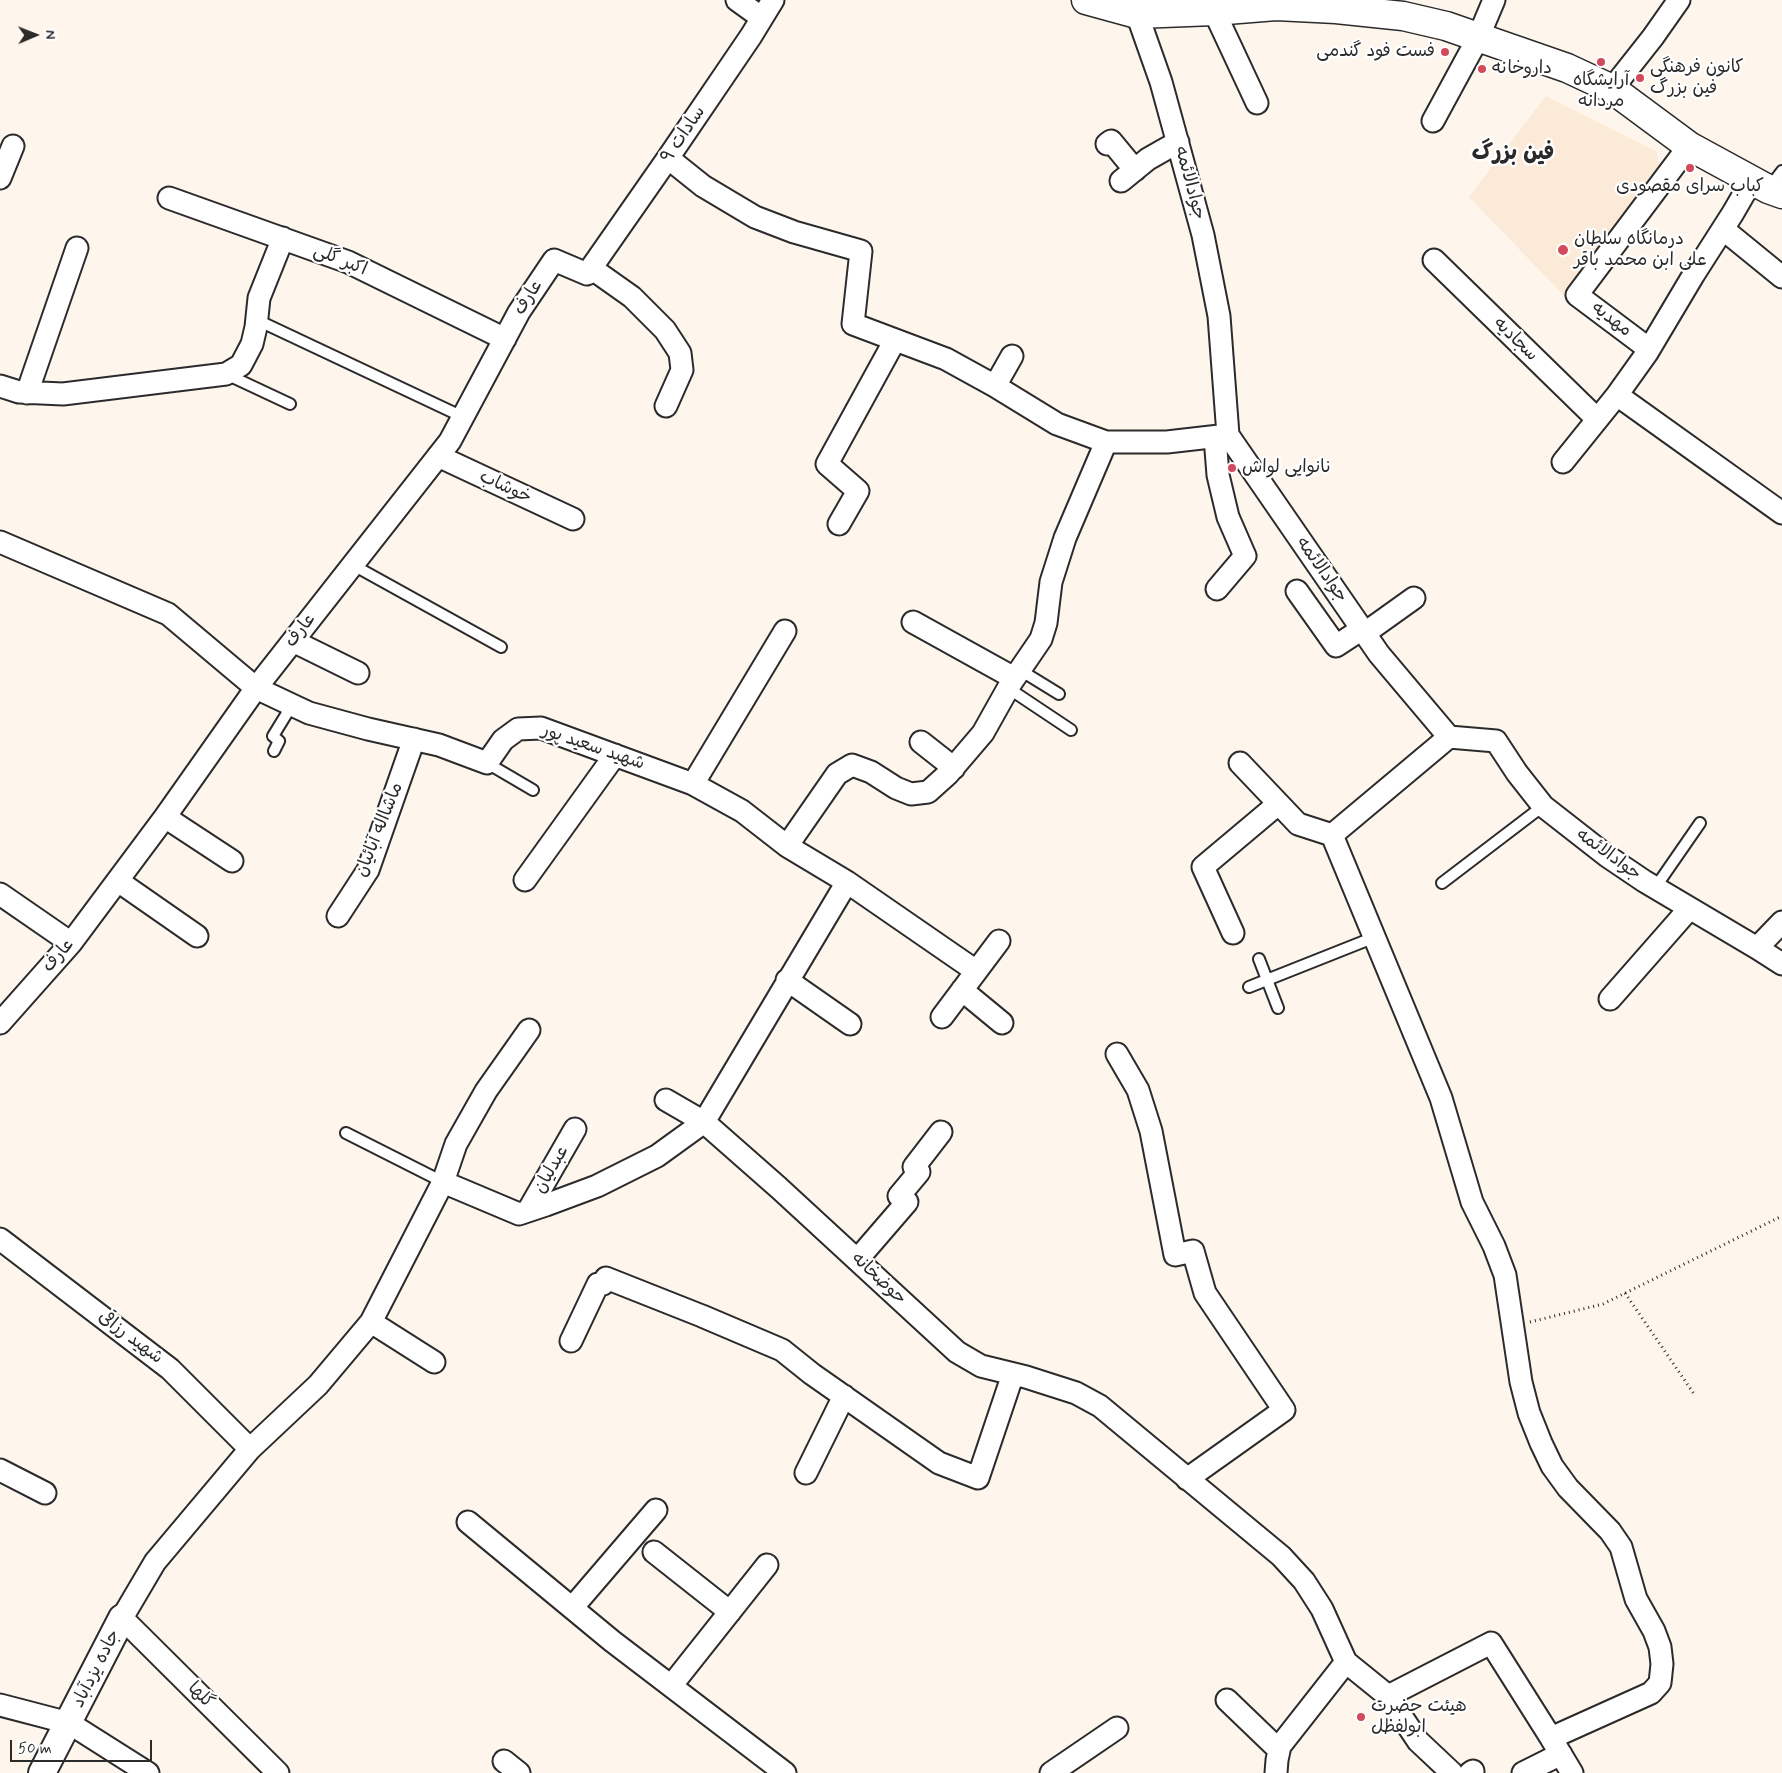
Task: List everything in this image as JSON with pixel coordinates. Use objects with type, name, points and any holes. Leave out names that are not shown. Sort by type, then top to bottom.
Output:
[{"type":"main road","points":[[1086,0],[1137,14],[1225,7],[1276,6],[1336,9],[1403,16],[1446,26],[1568,68],[1612,88],[1689,146],[1771,183]]},
{"type":"street","points":[[737,0],[762,18]]},
{"type":"street","name":"سادات ۹","points":[[591,268],[668,158],[773,0]]},
{"type":"street","points":[[1434,121],[1478,38],[1494,0]]},
{"type":"street","points":[[1612,88],[1653,37],[1679,0]]},
{"type":"street","points":[[1225,7],[1257,103]]},
{"type":"street","name":"جوادالائمه","points":[[1137,14],[1161,82],[1203,235],[1219,316],[1221,436],[1379,654],[1449,737],[1496,740],[1517,773],[1543,806],[1607,856],[1655,888],[1782,964]]},
{"type":"street","points":[[1107,144],[1111,141],[1128,175],[1148,159],[1178,142]]},
{"type":"street","points":[[0,178],[13,146]]},
{"type":"street","name":"مهدیه","points":[[1650,349],[1578,295],[1689,146]]},
{"type":"street","points":[[668,158],[703,186],[755,217],[794,232],[861,251],[853,324],[946,358],[1057,424],[1106,442],[1167,442],[1221,436],[1218,475],[1228,517],[1245,556],[1217,589]]},
{"type":"street","points":[[1563,462],[1617,395],[1650,349],[1723,229],[1771,183]]},
{"type":"street","name":"اکبر گلی","points":[[169,198],[348,262],[505,339]]},
{"type":"street","points":[[1723,229],[1782,277]]},
{"type":"street","points":[[0,386],[19,392],[62,394],[226,374],[241,365],[252,344],[259,298],[283,238]]},
{"type":"street","points":[[27,393],[77,248]]},
{"type":"street","name":"عارف","points":[[0,1022],[71,943],[165,817],[256,688],[450,441],[519,312],[554,260],[587,274],[591,268]]},
{"type":"street","name":"سجادیه","points":[[1434,260],[1597,419]]},
{"type":"street","points":[[591,268],[639,294],[680,353],[682,370],[666,406]]},
{"type":"street","points":[[839,524],[858,491],[827,464],[895,340]]},
{"type":"street","points":[[995,386],[1012,356]]},
{"type":"street","points":[[1617,395],[1782,513]]},
{"type":"street","points":[[787,846],[837,774],[852,766],[871,772],[896,788],[911,794],[928,792],[954,768],[983,733],[1014,679],[1041,639],[1046,622],[1051,582],[1065,538],[1106,442]]},
{"type":"street","name":"خوشاب","points":[[438,456],[573,519]]},
{"type":"street","points":[[0,542],[168,614],[256,688],[292,705],[318,715],[439,745],[487,763]]},
{"type":"street","points":[[1297,591],[1336,646],[1414,598]]},
{"type":"street","points":[[912,622],[1014,679]]},
{"type":"street","points":[[693,784],[785,631]]},
{"type":"street","points":[[293,642],[358,673]]},
{"type":"street","name":"شهید سعید پور","points":[[487,763],[503,740],[518,729],[540,728],[693,784],[742,811],[787,846],[847,882],[976,971]]},
{"type":"street","points":[[1332,835],[1449,737]]},
{"type":"street","name":"ماشااله آبائیان","points":[[338,916],[368,870],[414,739]]},
{"type":"street","points":[[921,742],[954,768]]},
{"type":"street","points":[[525,880],[615,755]]},
{"type":"street","points":[[1240,763],[1298,824],[1332,835],[1441,1098],[1472,1202],[1494,1246],[1505,1275],[1521,1382],[1529,1413],[1541,1444],[1552,1466],[1568,1488],[1610,1531],[1621,1547],[1636,1598],[1654,1631],[1660,1647],[1662,1664],[1660,1684],[1652,1693],[1556,1746],[1523,1773]]},
{"type":"street","points":[[1233,933],[1204,867],[1278,804]]},
{"type":"street","points":[[165,817],[232,861]]},
{"type":"street","points":[[118,881],[197,936]]},
{"type":"street","points":[[443,1182],[519,1214],[597,1186],[657,1156],[704,1122],[847,882]]},
{"type":"street","points":[[0,894],[71,943]]},
{"type":"street","points":[[1610,999],[1689,909]]},
{"type":"street","points":[[1757,948],[1782,922]]},
{"type":"street","points":[[942,1017],[999,941]]},
{"type":"street","points":[[787,980],[850,1024]]},
{"type":"street","points":[[962,990],[1002,1023]]},
{"type":"street","points":[[122,1618],[155,1562],[250,1449],[318,1385],[371,1322],[443,1182],[456,1144],[486,1091],[529,1030]]},
{"type":"street","points":[[1117,1054],[1138,1090],[1151,1130],[1174,1255],[1193,1251],[1205,1293],[1284,1410],[1187,1479]]},
{"type":"street","name":"حوضخانه","points":[[666,1100],[704,1122],[957,1352],[981,1366],[1076,1393],[1100,1406],[1281,1556],[1304,1581],[1322,1609],[1346,1662]]},
{"type":"street","name":"عبدلیان","points":[[528,1211],[575,1129]]},
{"type":"street","points":[[857,1260],[907,1202],[899,1196],[919,1172],[914,1167],[941,1132]]},
{"type":"street","name":"شهید رزاقی","points":[[0,1239],[170,1369],[250,1449]]},
{"type":"street","points":[[571,1341],[598,1284],[603,1284],[606,1278],[782,1350],[812,1374],[939,1463],[978,1478],[1013,1374]]},
{"type":"street","points":[[371,1322],[434,1362]]},
{"type":"street","points":[[806,1473],[844,1396]]},
{"type":"street","points":[[0,1470],[45,1492]]},
{"type":"street","points":[[572,1608],[656,1510]]},
{"type":"street","points":[[468,1522],[572,1608],[785,1773]]},
{"type":"street","points":[[654,1552],[730,1612]]},
{"type":"street","points":[[671,1686],[768,1565]]},
{"type":"street","name":"جاده یزدآباد","points":[[42,1773],[122,1618]]},
{"type":"street","name":"گلها","points":[[122,1618],[278,1773]]},
{"type":"street","points":[[1388,1696],[1491,1643],[1572,1773]]},
{"type":"street","points":[[1276,1773],[1279,1750],[1288,1733],[1346,1662],[1388,1696],[1418,1741],[1452,1773]]},
{"type":"street","points":[[1228,1700],[1279,1750]]},
{"type":"street","points":[[0,1705],[69,1723],[148,1773]]},
{"type":"street","points":[[1051,1773],[1117,1728]]},
{"type":"lane","points":[[257,320],[463,417]]},
{"type":"lane","points":[[226,374],[290,404]]},
{"type":"lane","points":[[353,565],[500,647]]},
{"type":"lane","points":[[1014,679],[1059,694]]},
{"type":"lane","points":[[1014,679],[1072,730]]},
{"type":"lane","points":[[274,751],[279,741],[273,736],[292,705]]},
{"type":"lane","points":[[487,763],[533,790]]},
{"type":"lane","points":[[1442,883],[1543,806]]},
{"type":"lane","points":[[1655,888],[1700,823]]},
{"type":"lane","points":[[1249,987],[1375,937]]},
{"type":"lane","points":[[1259,959],[1278,1008]]},
{"type":"lane","points":[[346,1133],[443,1182]]},
{"type":"path","points":[[1513,1327],[1603,1304],[1782,1216]]},
{"type":"path","points":[[1625,1294],[1694,1394]]},
{"type":"shaded area","name":"درمانگاه سلطان علی ابن محمد باقر","points":[[1546,96],[1656,151],[1660,166],[1571,303],[1469,197]]},
{"type":"place","name":"فست فود گندمی","points":[[1445,52]]},
{"type":"place","name":"آرایشگاه مردانه","points":[[1601,62]]},
{"type":"place","name":"داروخانه","points":[[1482,69]]},
{"type":"place","name":"کانون فرهنگی فین بزرگ","points":[[1640,78]]},
{"type":"place","name":"کباب سرای مقصودی","points":[[1690,168]]},
{"type":"place","name":"درمانگاه سلطان علی ابن محمد باقر","points":[[1563,250]]},
{"type":"place","name":"نانوایی لواش","points":[[1232,468]]},
{"type":"place","name":"هیئت حضرت ابولفظل","points":[[1361,1717]]},
{"type":"district","name":"فین بزرگ","points":[[1513,154]]}]
